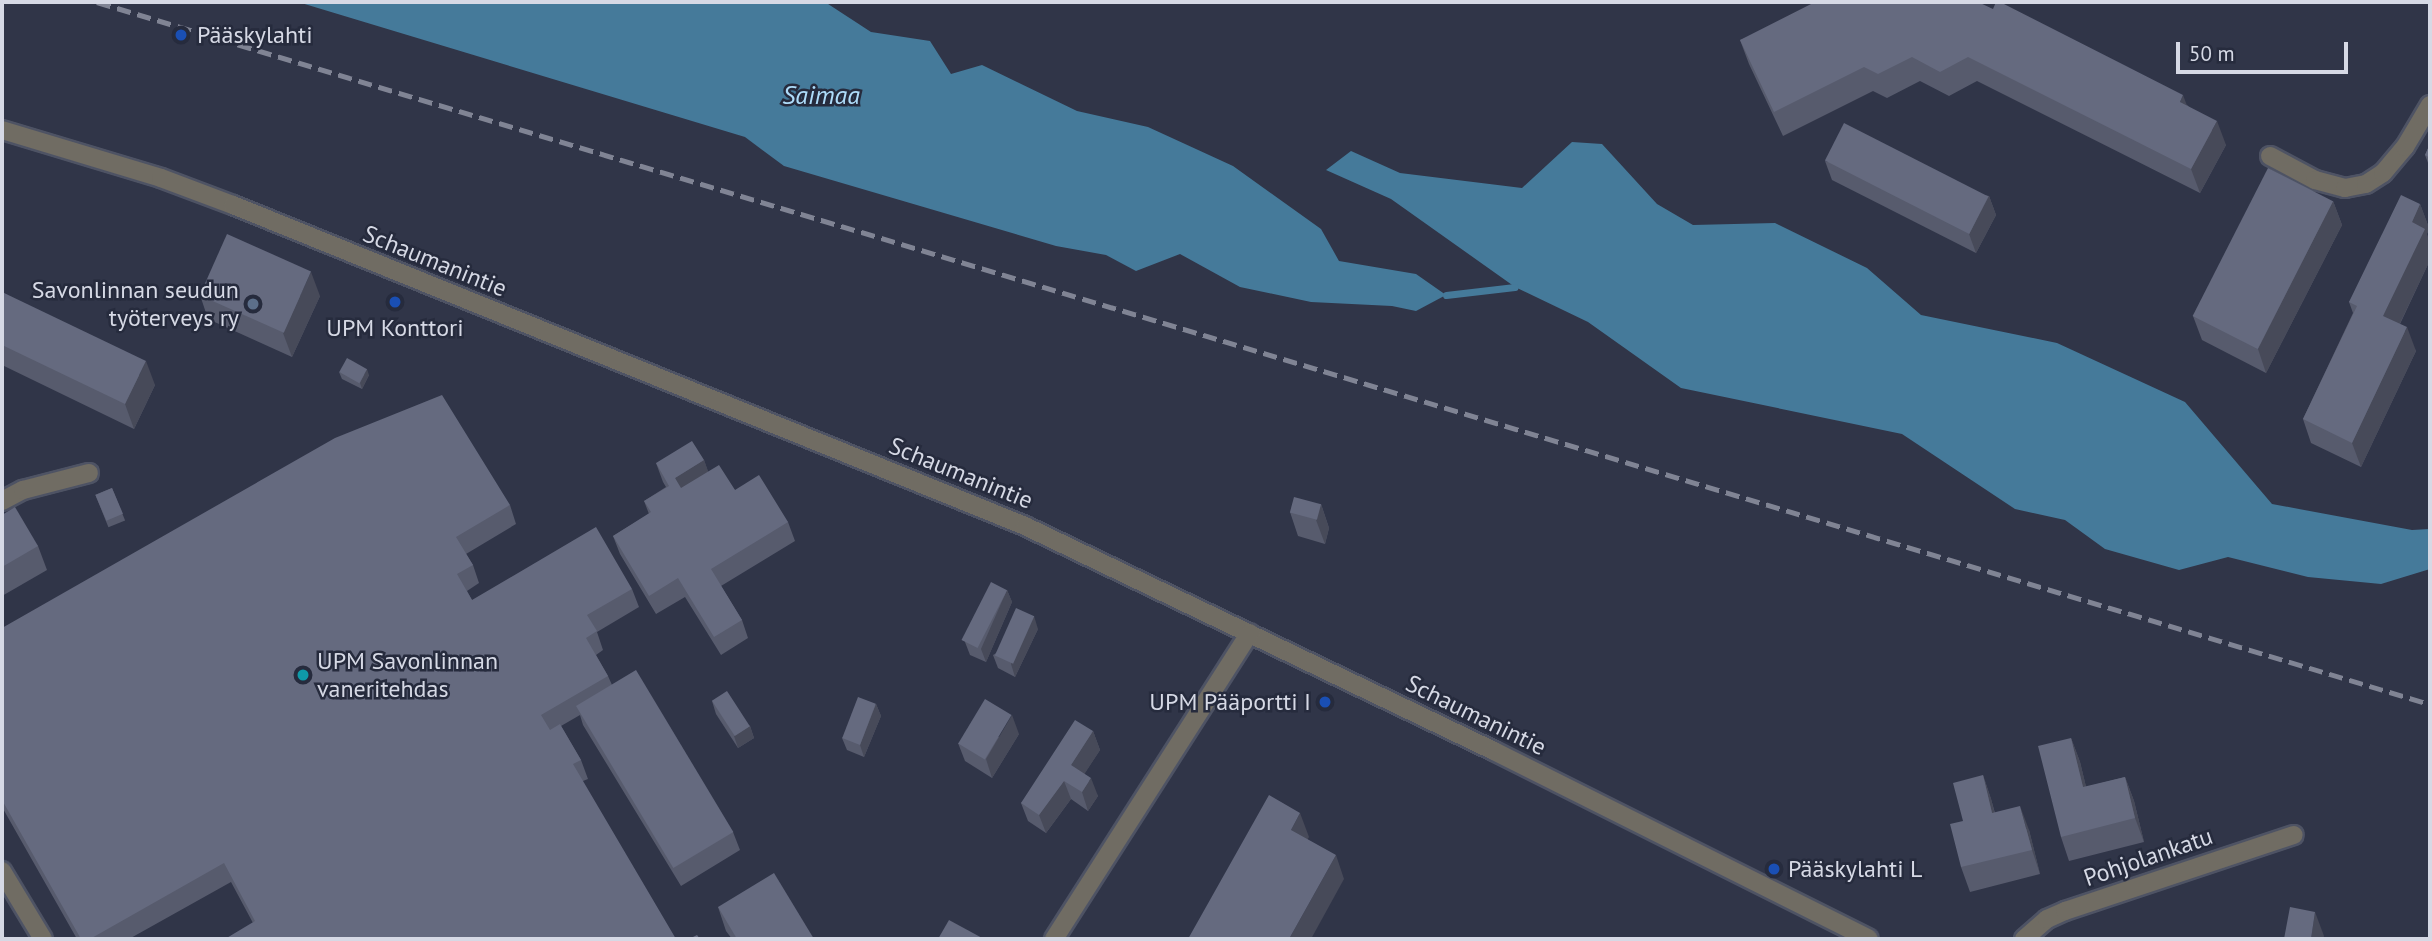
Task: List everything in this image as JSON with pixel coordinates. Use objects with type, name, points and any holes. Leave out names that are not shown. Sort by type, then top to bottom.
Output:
[{"type":"street","points":[[2270,156],[2315,180],[2345,188],[2366,184],[2383,173],[2405,147],[2430,105]]},
{"type":"street","name":"Schaumanintie","points":[[2,130],[161,178],[233,205],[1026,526],[1695,850],[1869,939]]},
{"type":"street","points":[[2,501],[23,490],[89,473]]},
{"type":"street","points":[[1054,939],[1250,633]]},
{"type":"street","name":"Pohjolankatu","points":[[2024,939],[2047,919],[2065,911],[2294,835]]},
{"type":"street","points":[[2,871],[43,939]]},
{"type":"water","name":"Saimaa","points":[[298,2],[825,2],[871,32],[930,41],[951,74],[982,65],[1077,111],[1148,127],[1233,166],[1321,229],[1339,261],[1416,274],[1446,295],[1416,311],[1392,306],[1311,302],[1240,287],[1180,254],[1136,271],[1106,255],[1056,246],[784,166],[745,137]]},
{"type":"water","points":[[1572,142],[1602,144],[1657,204],[1693,225],[1775,223],[1867,268],[1921,315],[2057,343],[2185,402],[2272,504],[2412,530],[2430,529],[2430,569],[2381,584],[2308,577],[2228,557],[2179,570],[2105,549],[2065,520],[2015,509],[1902,434],[1681,388],[1588,322],[1515,287],[1391,199],[1326,170],[1351,151],[1400,173],[1522,188]]},
{"type":"building","points":[[1815,2],[1978,2],[1993,9],[1996,2],[2000,2],[2183,95],[2180,102],[2217,121],[2191,169],[1968,57],[1940,72],[1912,57],[1878,74],[1864,67],[1774,112],[1740,40]]},
{"type":"building","points":[[1844,123],[1988,197],[1969,234],[1825,160]]},
{"type":"building","points":[[2430,144],[2430,158],[2425,155]]},
{"type":"building","points":[[2268,168],[2333,201],[2258,349],[2193,316]]},
{"type":"building","points":[[2401,195],[2420,204],[2412,222],[2425,229],[2383,316],[2407,327],[2352,443],[2303,419],[2357,306],[2349,302]]},
{"type":"building","points":[[227,234],[311,271],[284,333],[200,295]]},
{"type":"building","points":[[2,292],[146,361],[125,404],[2,345]]},
{"type":"building","points":[[347,358],[367,369],[359,383],[339,372]]},
{"type":"building","name":"UPM Savonlinnan vaneritehdas","points":[[442,395],[510,505],[456,537],[473,565],[457,574],[472,600],[596,527],[632,589],[587,615],[597,631],[586,638],[608,676],[541,715],[550,730],[560,724],[581,760],[573,764],[676,939],[225,939],[255,921],[224,863],[90,939],[81,939],[2,800],[2,628],[335,438]]},
{"type":"building","points":[[692,441],[704,460],[675,478],[681,488],[719,465],[735,490],[759,475],[788,522],[711,569],[742,620],[714,637],[678,578],[649,596],[613,536],[651,512],[644,501],[669,486],[656,463]]},
{"type":"building","points":[[112,488],[123,514],[106,521],[95,495]]},
{"type":"building","points":[[1294,497],[1321,504],[1317,520],[1290,512]]},
{"type":"building","points":[[15,507],[38,546],[2,567],[2,515]]},
{"type":"building","points":[[991,582],[1007,590],[978,648],[961,640]]},
{"type":"building","points":[[1016,608],[1034,616],[1013,664],[995,656]]},
{"type":"building","points":[[636,670],[733,832],[673,868],[576,706]]},
{"type":"building","points":[[727,691],[750,726],[735,736],[712,701]]},
{"type":"building","points":[[858,697],[876,704],[860,745],[842,738]]},
{"type":"building","points":[[985,699],[1012,715],[985,760],[958,744]]},
{"type":"building","points":[[1075,720],[1093,731],[1071,765],[1091,778],[1082,792],[1064,781],[1039,815],[1021,803]]},
{"type":"building","points":[[2071,738],[2083,787],[2125,777],[2135,818],[2061,837],[2038,746]]},
{"type":"building","points":[[1983,775],[1992,813],[2020,806],[2032,850],[1961,867],[1950,824],[1963,821],[1953,783]]},
{"type":"building","points":[[1269,795],[1300,813],[1291,830],[1336,855],[1289,939],[1188,939]]},
{"type":"building","points":[[774,873],[814,939],[737,939],[718,907]]},
{"type":"building","points":[[2290,907],[2315,912],[2311,939],[2284,939]]},
{"type":"building","points":[[949,920],[984,939],[938,939]]},
{"type":"waterway","points":[[1446,295],[1515,287]]},
{"type":"railway","points":[[97,2],[2430,704]]},
{"type":"place","name":"Pääskylahti","points":[[181,35]]},
{"type":"place","name":"UPM Konttori","points":[[395,302]]},
{"type":"place","name":"Savonlinnan seudun työterveys ry","points":[[253,304]]},
{"type":"place","name":"UPM Savonlinnan vaneritehdas","points":[[303,675]]},
{"type":"place","name":"UPM Pääportti I","points":[[1325,702]]},
{"type":"place","name":"Pääskylahti L","points":[[1774,869]]}]
